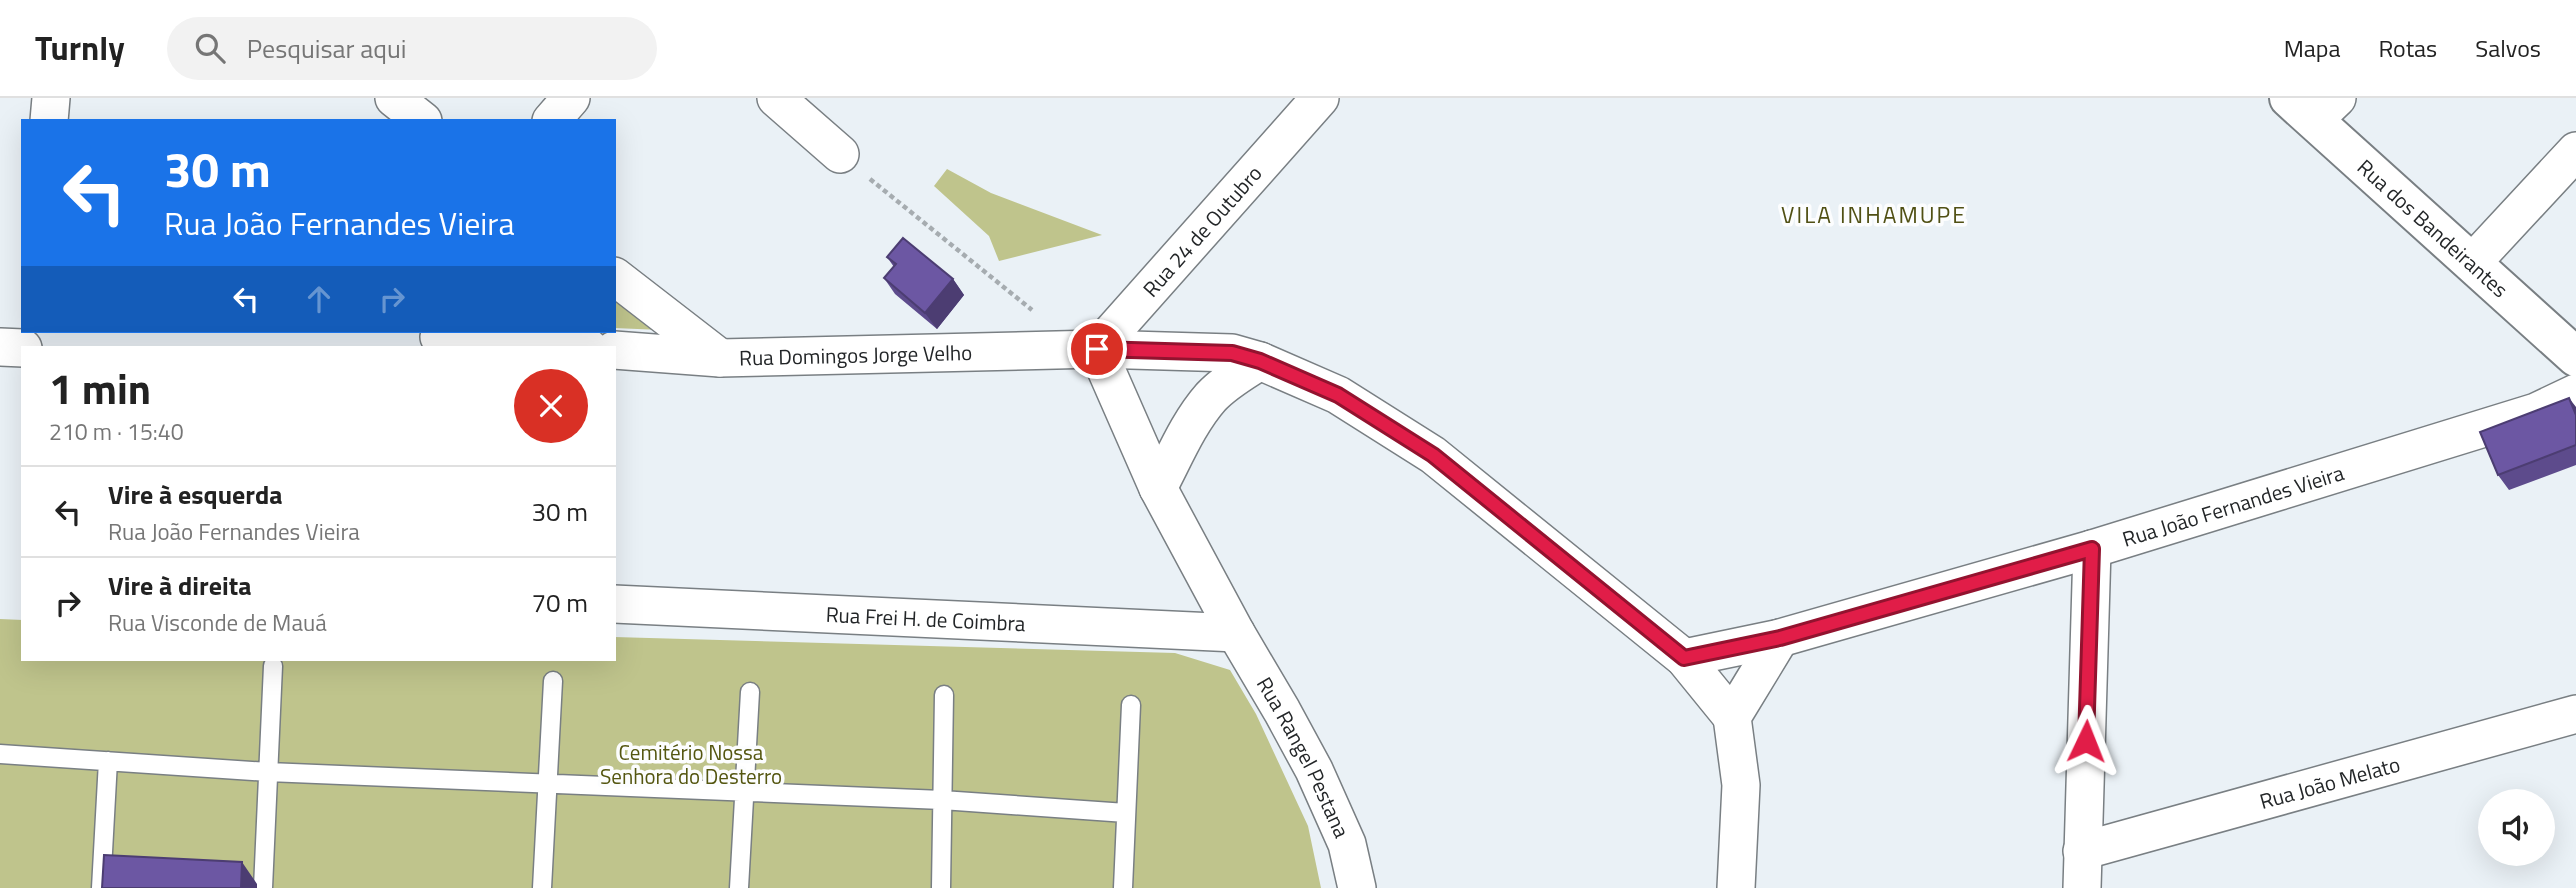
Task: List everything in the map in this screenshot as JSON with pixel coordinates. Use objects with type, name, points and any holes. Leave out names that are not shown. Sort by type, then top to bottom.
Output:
[{"type":"street","points":[[49,119],[51,98]]},
{"type":"street","points":[[394,98],[420,119]]},
{"type":"street","points":[[553,119],[571,98]]},
{"type":"street","points":[[776,98],[840,155]]},
{"type":"street","name":"Rua 24 de Outubro","points":[[1089,350],[1320,98]]},
{"type":"street","name":"Rua dos Bandeirantes","points":[[2314,105],[2472,263],[2576,357]]},
{"type":"street","points":[[2472,263],[2576,151]]},
{"type":"street","points":[[616,277],[720,358]]},
{"type":"street","points":[[439,339],[556,346]]},
{"type":"street","points":[[0,347],[21,348]]},
{"type":"street","name":"Rua Domingos Jorge Velho","points":[[616,350],[720,358],[1089,350],[1232,353],[1260,361],[1338,395],[1433,455],[1684,658],[1732,717]]},
{"type":"street","points":[[1089,350],[1158,488],[1236,633]]},
{"type":"street","points":[[1158,488],[1188,432],[1211,398],[1228,382],[1260,361]]},
{"type":"street","name":"Rua João Fernandes Vieira","points":[[1684,658],[1780,638],[2092,549],[2536,412],[2576,393]]},
{"type":"street","points":[[2082,888],[2092,549]]},
{"type":"street","name":"Rua Frei H. de Coimbra","points":[[616,604],[1236,633]]},
{"type":"street","name":"Rua Rangel Pestana","points":[[1236,633],[1314,769],[1347,844],[1357,888]]},
{"type":"street","points":[[1736,888],[1741,785],[1732,717],[1780,638]]},
{"type":"street","name":"Rua João Melato","points":[[2082,851],[2576,714]]},
{"type":"lane","points":[[262,888],[273,666]]},
{"type":"lane","points":[[542,888],[553,681]]},
{"type":"lane","points":[[739,888],[750,692]]},
{"type":"lane","points":[[941,888],[944,695]]},
{"type":"lane","points":[[1124,888],[1130,705]]},
{"type":"lane","points":[[0,754],[268,772],[942,800],[1126,813]]},
{"type":"lane","points":[[102,888],[108,761]]},
{"type":"path","points":[[840,155],[1089,350]]},
{"type":"green space","points":[[947,169],[991,193],[1102,235],[999,261],[989,236],[934,186]]},
{"type":"green space","points":[[616,296],[661,330],[616,328]]},
{"type":"green space","name":"Cemitério Nossa Senhora do Desterro","points":[[0,619],[21,620],[21,661],[616,661],[616,637],[1175,653],[1230,670],[1256,714],[1308,826],[1321,888],[0,888]]},
{"type":"building","points":[[903,238],[953,279],[925,313],[884,278],[896,264],[887,257]]},
{"type":"building","points":[[2569,398],[2576,415],[2576,445],[2498,475],[2480,432]]},
{"type":"building","points":[[104,855],[242,862],[241,888],[102,888]]},
{"type":"district","name":"VILA INHAMUPE","points":[[1874,214]]},
{"type":"route","points":[[1097,349],[1232,353],[1260,361],[1338,395],[1433,455],[1684,658],[1780,638],[2092,549],[2086,741]]}]
